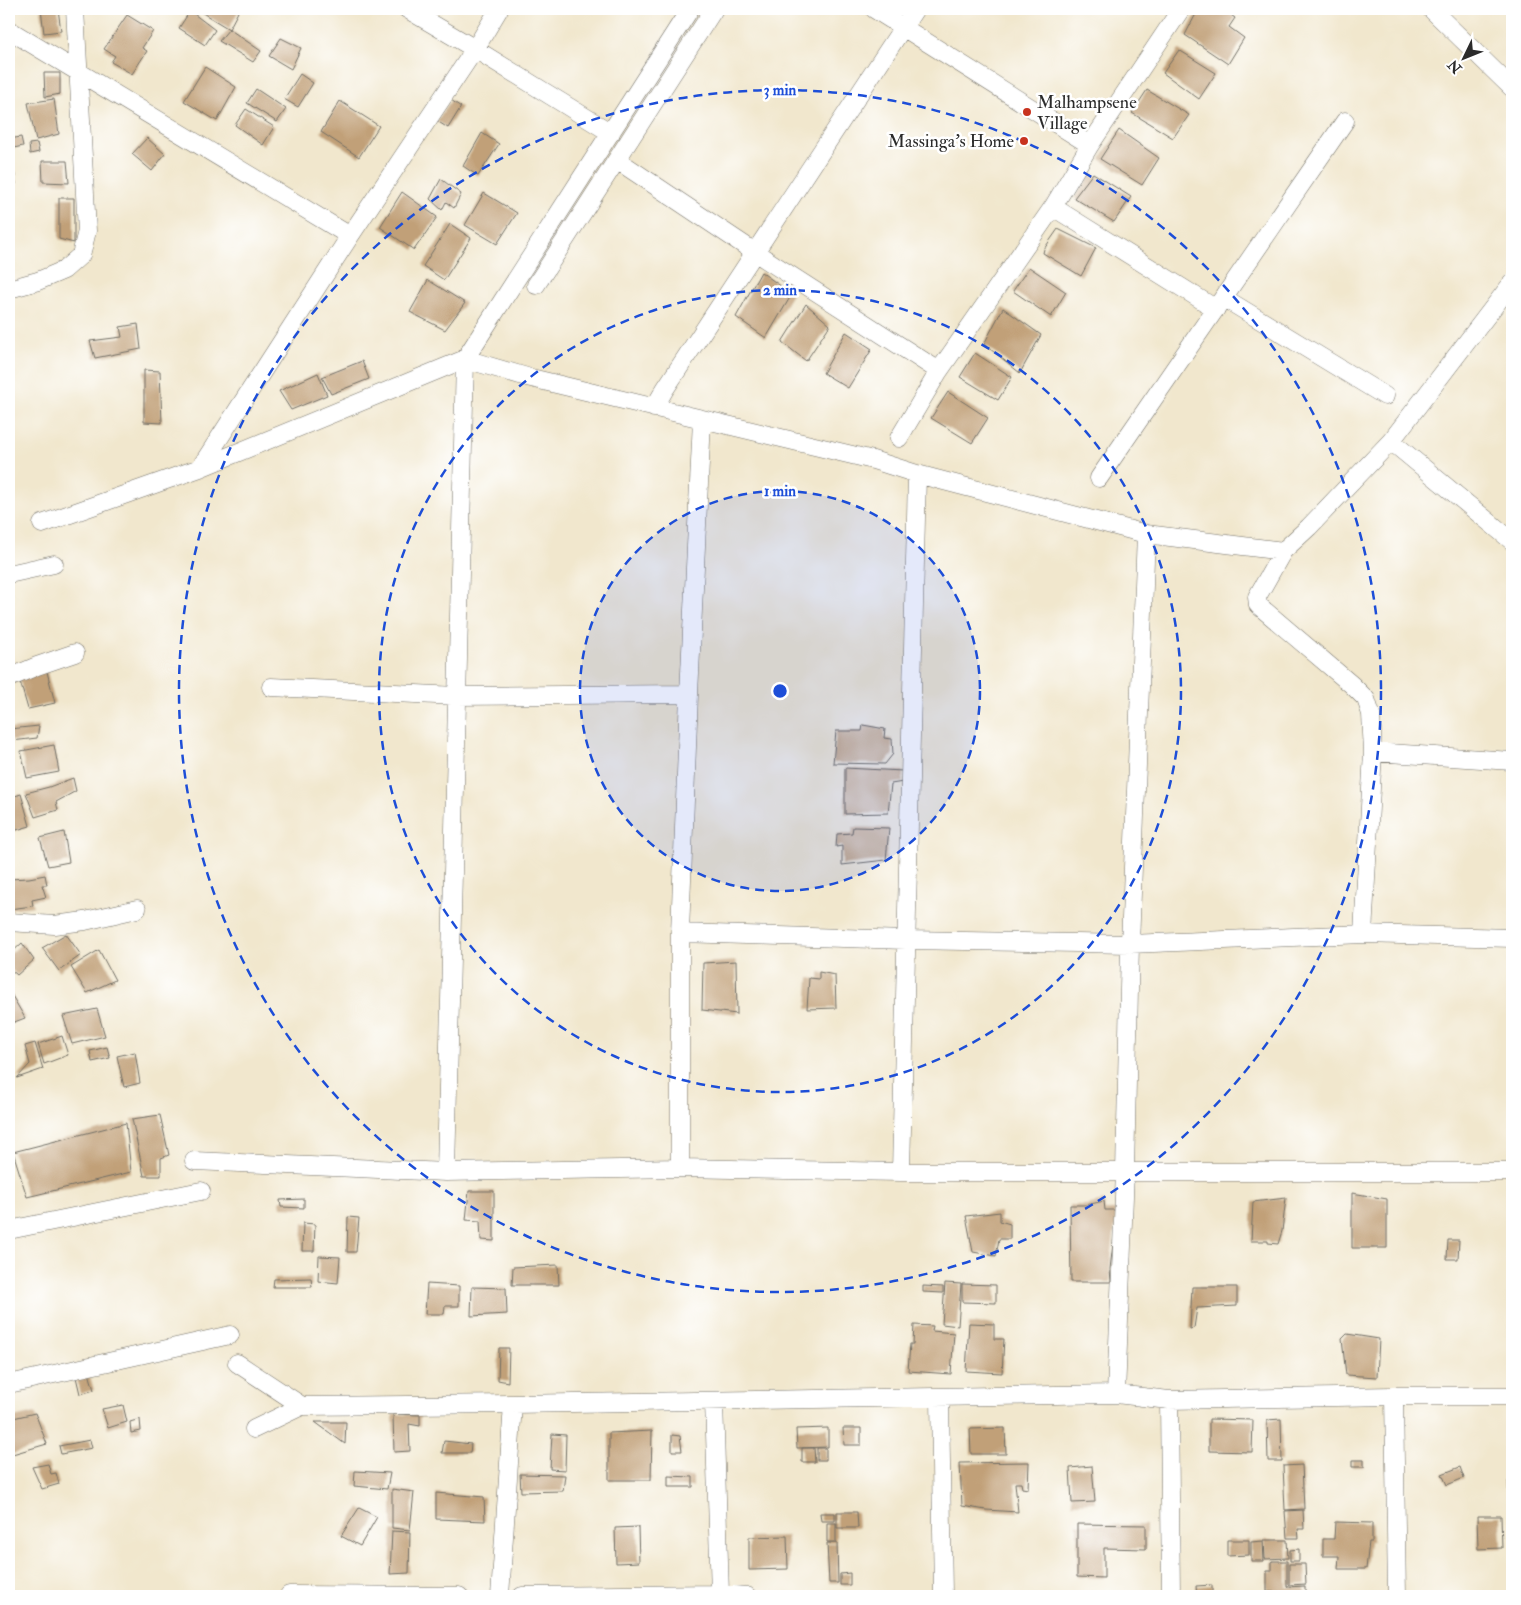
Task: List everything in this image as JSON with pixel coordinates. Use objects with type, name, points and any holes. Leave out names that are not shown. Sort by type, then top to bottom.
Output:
[{"type":"street","points":[[9,289],[38,281],[64,270],[81,255],[87,231],[75,9]]},
{"type":"street","points":[[407,9],[611,133]]},
{"type":"street","points":[[200,468],[350,236],[475,49],[499,9]]},
{"type":"street","points":[[446,1172],[465,359],[690,9]]},
{"type":"street","points":[[536,285],[714,9]]},
{"type":"street","points":[[874,9],[1090,145]]},
{"type":"street","points":[[654,408],[915,9]]},
{"type":"street","points":[[899,438],[939,371],[1053,207],[1090,145],[1182,9]]},
{"type":"street","points":[[1431,9],[1512,88]]},
{"type":"street","points":[[9,30],[350,236]]},
{"type":"street","points":[[1099,478],[1345,121]]},
{"type":"street","points":[[617,160],[756,253],[939,371]]},
{"type":"street","points":[[1053,207],[1220,304],[1385,396]]},
{"type":"street","points":[[1363,934],[1372,752],[1371,714],[1366,699],[1258,605],[1257,597],[1283,551],[1309,527],[1391,441],[1512,283]]},
{"type":"street","points":[[42,524],[200,468],[465,359],[527,377],[873,460],[917,474],[1146,534],[1283,551]]},
{"type":"street","points":[[680,1168],[680,932],[702,420]]},
{"type":"street","points":[[1391,441],[1512,541]]},
{"type":"street","points":[[901,1172],[917,474]]},
{"type":"street","points":[[1116,1394],[1125,1172],[1130,944],[1146,534]]},
{"type":"street","points":[[9,574],[54,564]]},
{"type":"street","points":[[9,678],[75,653]]},
{"type":"street","points":[[271,687],[457,696],[689,694]]},
{"type":"street","points":[[1372,752],[1512,761]]},
{"type":"street","points":[[9,922],[54,925],[85,921],[137,910]]},
{"type":"street","points":[[680,932],[906,940],[1130,944],[1363,934],[1512,938]]},
{"type":"street","points":[[194,1161],[446,1172],[680,1168],[901,1172],[1512,1172]]},
{"type":"street","points":[[9,1230],[201,1192]]},
{"type":"street","points":[[9,1384],[230,1335]]},
{"type":"street","points":[[237,1363],[302,1406]]},
{"type":"street","points":[[254,1430],[302,1406],[1116,1394],[1169,1400],[1512,1396]]},
{"type":"street","points":[[1394,1396],[1397,1596]]},
{"type":"street","points":[[940,1397],[943,1596]]},
{"type":"street","points":[[1169,1400],[1171,1596]]},
{"type":"street","points":[[714,1401],[720,1594]]},
{"type":"street","points":[[500,1596],[513,1404]]},
{"type":"street","points":[[522,1596],[720,1594],[747,1596]]},
{"type":"street","points":[[289,1595],[459,1596]]},
{"type":"building","points":[[41,9],[58,9],[61,31],[44,33]]},
{"type":"building","points":[[196,9],[234,9],[238,12],[229,29]]},
{"type":"building","points":[[1223,9],[1235,18],[1229,27],[1244,38],[1228,64],[1185,35],[1198,10]]},
{"type":"building","points":[[190,11],[215,30],[205,45],[179,28]]},
{"type":"building","points":[[127,15],[153,31],[142,48],[147,51],[132,74],[111,62],[115,56],[104,49]]},
{"type":"building","points":[[229,29],[261,51],[253,62],[219,41]]},
{"type":"building","points":[[281,38],[301,48],[291,69],[269,56]]},
{"type":"building","points":[[1179,50],[1216,73],[1199,99],[1163,73]]},
{"type":"building","points":[[205,67],[236,87],[217,121],[184,101]]},
{"type":"building","points":[[44,73],[60,73],[60,94],[45,97]]},
{"type":"building","points":[[300,74],[313,83],[298,107],[284,99]]},
{"type":"building","points":[[256,89],[286,109],[277,122],[247,103]]},
{"type":"building","points":[[1147,90],[1189,115],[1173,138],[1132,113]]},
{"type":"building","points":[[54,99],[59,134],[36,140],[28,103]]},
{"type":"building","points":[[451,100],[461,107],[448,128],[437,121]]},
{"type":"building","points":[[340,101],[379,126],[359,157],[321,132]]},
{"type":"building","points":[[246,109],[274,127],[263,145],[235,125]]},
{"type":"building","points":[[1119,130],[1159,158],[1142,185],[1100,159]]},
{"type":"building","points":[[482,133],[499,144],[478,176],[463,166]]},
{"type":"building","points":[[21,137],[23,146],[9,149],[9,139]]},
{"type":"building","points":[[147,138],[165,154],[152,171],[132,154]]},
{"type":"building","points":[[37,143],[39,152],[30,154],[29,144]]},
{"type":"building","points":[[42,161],[67,161],[69,183],[43,182]]},
{"type":"building","points":[[14,169],[16,184],[9,185],[9,170]]},
{"type":"building","points":[[1093,173],[1131,197],[1114,222],[1074,198]]},
{"type":"building","points":[[441,179],[461,194],[454,208],[446,202],[442,210],[430,199]]},
{"type":"building","points":[[402,192],[437,217],[414,250],[380,227]]},
{"type":"building","points":[[484,193],[517,213],[497,244],[465,225]]},
{"type":"building","points":[[59,198],[74,198],[74,243],[59,239]]},
{"type":"building","points":[[450,224],[471,238],[444,280],[423,266]]},
{"type":"building","points":[[1058,229],[1096,248],[1081,276],[1043,253]]},
{"type":"building","points":[[1029,267],[1066,292],[1051,317],[1013,291]]},
{"type":"building","points":[[761,272],[792,294],[766,338],[736,317]]},
{"type":"building","points":[[428,280],[465,303],[445,330],[410,312]]},
{"type":"building","points":[[806,304],[830,325],[806,361],[782,342]]},
{"type":"building","points":[[1003,308],[1041,335],[1020,373],[984,344]]},
{"type":"building","points":[[138,324],[141,349],[95,358],[90,341],[122,337],[120,327]]},
{"type":"building","points":[[846,332],[872,349],[848,388],[823,373]]},
{"type":"building","points":[[975,353],[1012,377],[998,400],[960,377]]},
{"type":"building","points":[[362,361],[369,379],[331,394],[322,377]]},
{"type":"building","points":[[144,370],[160,371],[162,423],[144,422]]},
{"type":"building","points":[[318,373],[327,395],[291,410],[279,391]]},
{"type":"building","points":[[948,392],[988,418],[972,443],[931,418]]},
{"type":"building","points":[[9,608],[14,624],[9,625]]},
{"type":"building","points":[[46,668],[55,703],[28,709],[19,678]]},
{"type":"building","points":[[863,725],[885,729],[884,738],[892,739],[893,754],[885,764],[833,763],[836,731],[862,731]]},
{"type":"building","points":[[39,726],[37,738],[12,741],[9,729]]},
{"type":"building","points":[[54,745],[59,772],[27,778],[21,751]]},
{"type":"building","points":[[845,768],[903,771],[903,782],[891,784],[888,813],[845,814]]},
{"type":"building","points":[[73,778],[76,791],[56,802],[58,810],[35,817],[26,793]]},
{"type":"building","points":[[21,794],[30,826],[10,832],[9,798]]},
{"type":"building","points":[[853,827],[889,828],[886,860],[842,865],[842,846],[836,847],[837,834],[852,833]]},
{"type":"building","points":[[64,832],[69,862],[48,866],[40,838]]},
{"type":"building","points":[[45,875],[47,885],[42,885],[46,897],[32,900],[33,906],[9,909],[9,879]]},
{"type":"building","points":[[66,934],[81,955],[59,971],[42,948]]},
{"type":"building","points":[[22,943],[34,960],[17,975],[9,968],[9,955]]},
{"type":"building","points":[[99,950],[115,980],[87,993],[71,967]]},
{"type":"building","points":[[736,961],[737,1014],[702,1010],[703,963]]},
{"type":"building","points":[[819,972],[835,975],[836,1008],[807,1009],[809,978],[819,979]]},
{"type":"building","points":[[11,994],[25,1018],[9,1024],[9,995]]},
{"type":"building","points":[[97,1009],[105,1036],[72,1044],[63,1016]]},
{"type":"building","points":[[62,1036],[68,1055],[44,1064],[38,1044]]},
{"type":"building","points":[[35,1043],[43,1069],[17,1078],[30,1064],[25,1046]]},
{"type":"building","points":[[107,1047],[110,1058],[92,1062],[90,1051]]},
{"type":"building","points":[[135,1052],[140,1083],[124,1087],[117,1056]]},
{"type":"building","points":[[160,1115],[169,1155],[161,1158],[161,1176],[144,1176],[132,1119]]},
{"type":"building","points":[[126,1123],[131,1172],[27,1197],[13,1152]]},
{"type":"building","points":[[469,1191],[494,1191],[494,1241],[481,1240],[480,1221],[466,1220]]},
{"type":"building","points":[[1352,1193],[1387,1199],[1387,1248],[1352,1248]]},
{"type":"building","points":[[1286,1198],[1282,1231],[1278,1244],[1268,1243],[1268,1241],[1251,1241],[1253,1202]]},
{"type":"building","points":[[304,1199],[304,1208],[281,1207],[280,1200]]},
{"type":"building","points":[[1104,1201],[1105,1210],[1117,1210],[1110,1269],[1111,1282],[1071,1282],[1070,1205],[1086,1205]]},
{"type":"building","points":[[1000,1212],[1000,1221],[1010,1224],[1010,1239],[999,1239],[996,1256],[973,1252],[966,1216]]},
{"type":"building","points":[[348,1217],[359,1218],[356,1252],[347,1252]]},
{"type":"building","points":[[303,1223],[315,1224],[314,1251],[302,1251]]},
{"type":"building","points":[[1448,1240],[1459,1240],[1458,1259],[1447,1259]]},
{"type":"building","points":[[319,1256],[340,1257],[338,1283],[318,1281]]},
{"type":"building","points":[[558,1265],[559,1285],[512,1285],[513,1267]]},
{"type":"building","points":[[311,1278],[312,1287],[273,1287],[274,1279]]},
{"type":"building","points":[[945,1283],[961,1284],[958,1326],[942,1324]]},
{"type":"building","points":[[427,1284],[459,1286],[459,1306],[445,1306],[444,1314],[425,1314]]},
{"type":"building","points":[[962,1284],[996,1285],[996,1303],[962,1302]]},
{"type":"building","points":[[923,1286],[943,1287],[943,1293],[923,1292]]},
{"type":"building","points":[[472,1287],[506,1288],[507,1314],[471,1316]]},
{"type":"building","points":[[1192,1287],[1237,1287],[1237,1306],[1197,1308],[1194,1328],[1190,1329]]},
{"type":"building","points":[[969,1323],[994,1324],[994,1339],[1004,1339],[1002,1373],[966,1371]]},
{"type":"building","points":[[914,1325],[933,1326],[932,1331],[954,1333],[951,1374],[908,1371],[910,1344],[913,1344]]},
{"type":"building","points":[[1347,1334],[1379,1339],[1377,1377],[1346,1375],[1342,1339]]},
{"type":"building","points":[[499,1348],[509,1348],[508,1382],[498,1380]]},
{"type":"building","points":[[89,1373],[94,1390],[80,1394],[76,1377]]},
{"type":"building","points":[[123,1405],[127,1422],[108,1428],[102,1409]]},
{"type":"building","points":[[35,1413],[47,1444],[9,1455],[9,1419]]},
{"type":"building","points":[[393,1414],[420,1415],[420,1426],[409,1424],[410,1451],[394,1452]]},
{"type":"building","points":[[140,1419],[141,1431],[131,1433],[130,1422]]},
{"type":"building","points":[[1209,1419],[1253,1420],[1252,1452],[1209,1451]]},
{"type":"building","points":[[1281,1419],[1282,1461],[1268,1461],[1267,1420]]},
{"type":"building","points":[[315,1422],[346,1422],[345,1444]]},
{"type":"building","points":[[828,1428],[828,1447],[797,1448],[796,1429]]},
{"type":"building","points":[[843,1428],[861,1428],[861,1445],[844,1445]]},
{"type":"building","points":[[1005,1428],[1006,1454],[971,1454],[970,1429]]},
{"type":"building","points":[[652,1431],[651,1480],[609,1480],[609,1433]]},
{"type":"building","points":[[552,1434],[566,1435],[565,1470],[550,1469]]},
{"type":"building","points":[[672,1435],[680,1436],[682,1451],[672,1451]]},
{"type":"building","points":[[90,1440],[92,1448],[61,1454],[59,1446]]},
{"type":"building","points":[[444,1441],[471,1444],[470,1453],[442,1453]]},
{"type":"building","points":[[802,1448],[814,1448],[815,1462],[802,1462]]},
{"type":"building","points":[[817,1448],[826,1448],[826,1460],[817,1460]]},
{"type":"building","points":[[1352,1460],[1364,1460],[1364,1467],[1352,1467]]},
{"type":"building","points":[[1029,1462],[1028,1489],[1022,1488],[1021,1483],[1015,1483],[1018,1512],[962,1506],[960,1463]]},
{"type":"building","points":[[48,1464],[51,1474],[56,1473],[59,1484],[42,1489],[32,1467]]},
{"type":"building","points":[[1302,1465],[1304,1509],[1285,1510],[1283,1466]]},
{"type":"building","points":[[1092,1466],[1095,1502],[1072,1503],[1070,1468]]},
{"type":"building","points":[[1460,1467],[1464,1478],[1447,1485],[1442,1474]]},
{"type":"building","points":[[355,1471],[390,1473],[387,1489],[354,1486]]},
{"type":"building","points":[[520,1474],[565,1475],[563,1491],[521,1492]]},
{"type":"building","points":[[668,1476],[693,1477],[693,1487],[668,1487]]},
{"type":"building","points":[[1508,1481],[1512,1481],[1512,1513],[1509,1513]]},
{"type":"building","points":[[392,1489],[414,1492],[410,1530],[392,1528]]},
{"type":"building","points":[[436,1493],[484,1497],[485,1521],[436,1519]]},
{"type":"building","points":[[359,1508],[377,1517],[360,1546],[341,1536]]},
{"type":"building","points":[[1303,1510],[1304,1529],[1298,1529],[1299,1538],[1287,1538],[1285,1511]]},
{"type":"building","points":[[837,1512],[857,1512],[858,1528],[837,1528]]},
{"type":"building","points":[[820,1513],[835,1513],[835,1521],[821,1521]]},
{"type":"building","points":[[1477,1516],[1501,1516],[1502,1548],[1478,1549]]},
{"type":"building","points":[[1335,1522],[1372,1523],[1372,1542],[1369,1542],[1366,1569],[1338,1569],[1339,1556],[1323,1556],[1323,1539],[1334,1539]]},
{"type":"building","points":[[827,1523],[836,1523],[836,1542],[827,1542]]},
{"type":"building","points":[[1077,1524],[1146,1525],[1146,1549],[1104,1548],[1104,1578],[1077,1577]]},
{"type":"building","points":[[638,1527],[639,1562],[616,1563],[615,1528]]},
{"type":"building","points":[[392,1531],[410,1532],[409,1573],[390,1574]]},
{"type":"building","points":[[787,1536],[788,1569],[749,1570],[749,1537]]},
{"type":"building","points":[[1227,1540],[1249,1540],[1249,1555],[1227,1556]]},
{"type":"building","points":[[1264,1540],[1287,1540],[1288,1558],[1265,1559]]},
{"type":"building","points":[[1263,1541],[1264,1561],[1251,1561],[1251,1542]]},
{"type":"building","points":[[827,1543],[837,1543],[838,1583],[829,1583]]},
{"type":"building","points":[[1299,1549],[1299,1561],[1290,1561],[1290,1550]]},
{"type":"building","points":[[1272,1561],[1287,1561],[1287,1587],[1305,1586],[1305,1596],[1280,1596],[1280,1592],[1267,1592],[1267,1571],[1272,1571]]},
{"type":"building","points":[[1289,1564],[1305,1564],[1306,1584],[1289,1585]]},
{"type":"building","points":[[850,1573],[850,1585],[840,1585],[840,1574]]},
{"type":"building","points":[[1212,1585],[1212,1596],[1197,1596],[1196,1586]]},
{"type":"place","name":"Malhampsene Village","points":[[1027,112]]},
{"type":"place","name":"Massinga's Home","points":[[1024,141]]}]
